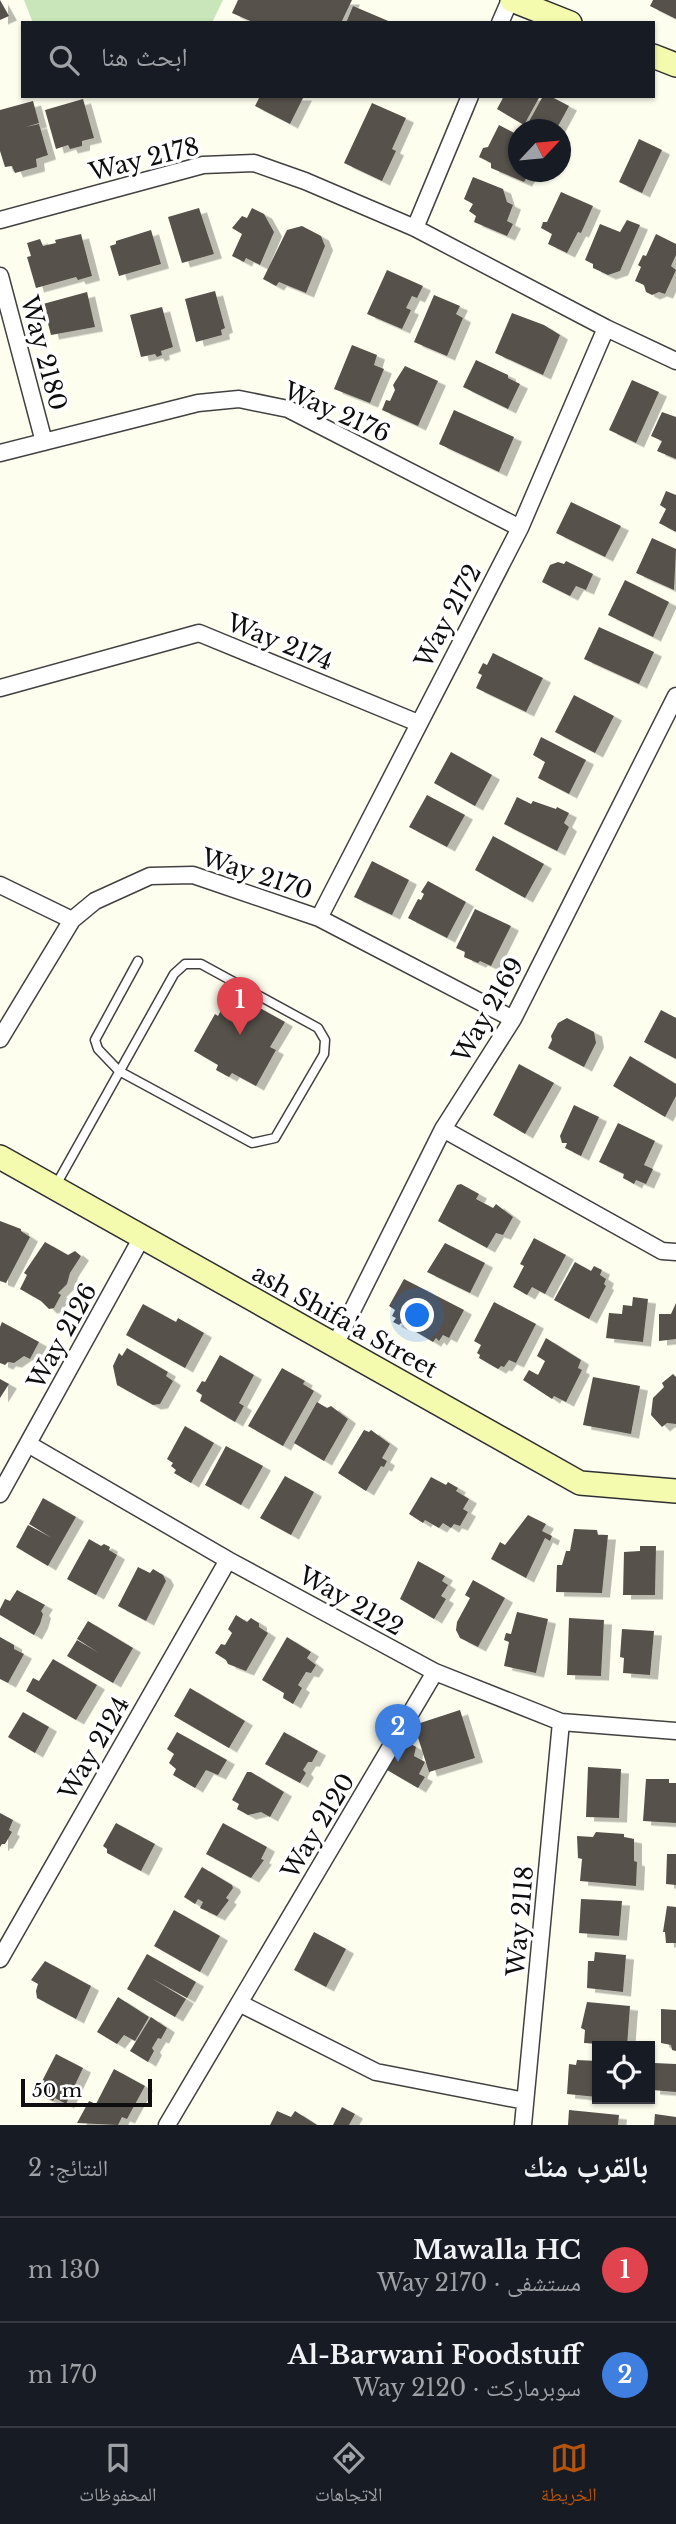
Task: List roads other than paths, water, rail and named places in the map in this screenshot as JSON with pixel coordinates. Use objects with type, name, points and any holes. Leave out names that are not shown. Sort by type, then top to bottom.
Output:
[{"type":"street","points":[[501,21],[511,0],[565,21]]},
{"type":"street","points":[[655,57],[676,65]]},
{"type":"street","points":[[415,228],[469,98]]},
{"type":"street","name":"Way 2178","points":[[0,220],[202,165],[254,163],[305,181],[415,228],[606,328],[676,361]]},
{"type":"street","name":"Way 2180","points":[[0,276],[7,331],[44,442]]},
{"type":"street","name":"Way 2172","points":[[319,918],[520,528],[606,328]]},
{"type":"street","name":"Way 2176","points":[[0,453],[198,403],[239,399],[288,409],[520,528]]},
{"type":"street","name":"Way 2174","points":[[0,688],[199,633],[418,723]]},
{"type":"street","name":"Way 2169","points":[[335,1345],[443,1129],[513,1019],[676,695]]},
{"type":"street","name":"Way 2170","points":[[0,1039],[72,920],[95,901],[150,876],[193,875],[319,918],[513,1019]]},
{"type":"street","points":[[0,885],[72,920]]},
{"type":"street","points":[[443,1129],[662,1251],[676,1252]]},
{"type":"street","name":"ash Shifa'a Street","points":[[0,1157],[580,1483],[676,1492]]},
{"type":"street","name":"Way 2126","points":[[0,1494],[142,1237]]},
{"type":"street","name":"Way 2122","points":[[28,1444],[228,1560],[435,1672],[561,1722],[676,1731]]},
{"type":"street","name":"Way 2124","points":[[0,1959],[228,1560]]},
{"type":"street","name":"Way 2120","points":[[167,2125],[435,1672]]},
{"type":"street","name":"Way 2118","points":[[523,2125],[561,1722]]},
{"type":"street","points":[[239,2003],[376,2072],[525,2101]]},
{"type":"lane","points":[[54,1188],[119,1071],[174,974],[185,964],[201,964],[318,1028],[326,1040],[324,1054],[275,1138],[252,1143],[119,1071],[98,1049],[96,1040],[138,961]]},
{"type":"place","name":"Mawalla HC","points":[[240,1035]]},
{"type":"place","name":"Al-Barwani Foodstuff","points":[[398,1762]]}]
